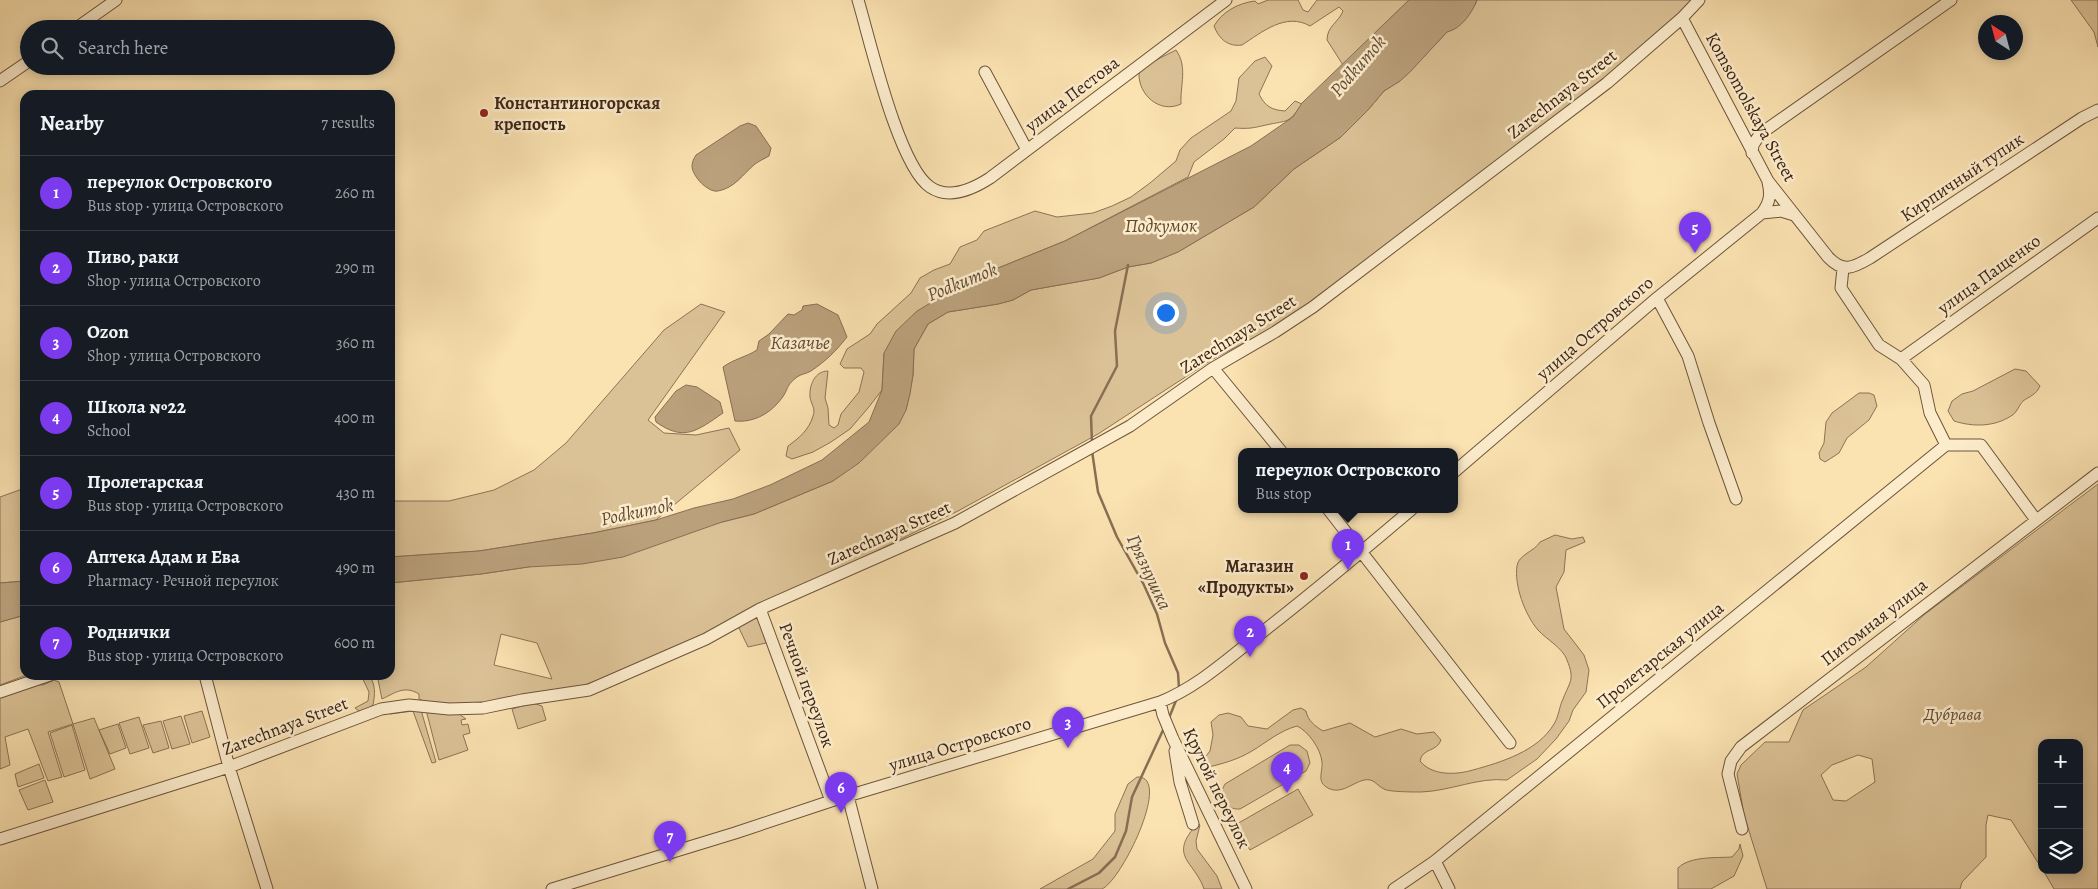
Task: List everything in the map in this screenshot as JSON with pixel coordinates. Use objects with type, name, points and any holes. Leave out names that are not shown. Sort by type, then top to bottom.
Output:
[{"type":"street","points":[[88,20],[116,0]]},
{"type":"street","name":"улица Пестова","points":[[858,0],[895,126],[911,163],[920,177],[930,187],[948,193],[976,187],[1226,0]]},
{"type":"street","name":"Zarechnaya Street","points":[[0,839],[229,767],[388,707],[409,705],[450,709],[483,708],[522,700],[576,694],[589,690],[706,639],[760,610],[955,523],[1130,426],[1213,368],[1276,332],[1348,281],[1607,83],[1682,18],[1699,0]]},
{"type":"street","points":[[1752,152],[1753,144],[1760,134],[1951,0]]},
{"type":"street","name":"Komsomolskaya Street","points":[[1682,18],[1768,181],[1828,257],[1837,266],[1844,268]]},
{"type":"street","points":[[0,81],[20,67]]},
{"type":"street","points":[[985,72],[1027,150]]},
{"type":"street","name":"Кирпичный тупик","points":[[1844,268],[1858,265],[1870,258],[2074,123],[2098,110]]},
{"type":"street","points":[[1742,133],[1747,135],[1760,134]]},
{"type":"street","points":[[1762,213],[1770,200],[1771,193],[1768,181]]},
{"type":"street","points":[[1762,213],[1782,211],[1797,217]]},
{"type":"street","name":"улица Островского","points":[[1458,469],[1657,298],[1762,213]]},
{"type":"street","name":"улица Пащенко","points":[[1901,359],[2098,218]]},
{"type":"street","points":[[1844,268],[1841,288],[1878,345],[1901,359],[1924,385],[1930,414],[1946,445],[1981,445],[2036,520]]},
{"type":"street","points":[[1657,298],[1688,356],[1736,499]]},
{"type":"street","points":[[1213,368],[1279,448]]},
{"type":"street","name":"Пролетарская улица","points":[[1394,889],[1434,861],[1946,445]]},
{"type":"street","name":"Питомная улица","points":[[1742,829],[1728,774],[1731,761],[1741,747],[2098,473]]},
{"type":"street","points":[[1331,513],[1363,551],[1510,743]]},
{"type":"street","name":"улица Островского","points":[[552,889],[735,833],[831,801],[1164,700],[1188,689],[1294,608],[1407,513]]},
{"type":"street","name":"Речной переулок","points":[[760,610],[831,801]]},
{"type":"street","points":[[0,692],[35,680]]},
{"type":"street","points":[[206,680],[229,767],[268,889]]},
{"type":"street","name":"Крутой переулок","points":[[1164,700],[1163,716],[1173,740],[1246,889]]},
{"type":"street","points":[[1173,740],[1180,782],[1194,824]]},
{"type":"street","points":[[848,796],[872,889]]},
{"type":"street","points":[[1434,861],[1449,889]]},
{"type":"green space","points":[[1268,0],[1298,0],[1303,10],[1308,12],[1317,0],[1409,0],[1343,65],[1327,40],[1329,31],[1343,11],[1339,7],[1310,26],[1301,22],[1283,22],[1274,25],[1242,45],[1232,45],[1219,35],[1214,26],[1226,12],[1243,4],[1255,1],[1258,4]]},
{"type":"green space","points":[[1477,0],[1695,0],[1597,86],[1338,284],[1276,326],[1213,359],[1098,434],[958,511],[703,636],[569,691],[493,703],[430,704],[419,699],[419,694],[409,690],[395,692],[382,699],[378,680],[395,680],[395,583],[481,574],[528,567],[754,514],[833,481],[906,410],[913,375],[914,349],[928,324],[948,312],[998,304],[1013,300],[1031,290],[1099,278],[1128,267],[1151,263],[1178,252],[1254,207],[1294,169],[1341,137],[1384,91],[1400,81],[1475,5]],"holes":[[[501,634],[537,643],[552,679],[494,665]]]},
{"type":"green space","points":[[2071,0],[2098,0],[2098,47],[2094,32]]},
{"type":"green space","points":[[1176,50],[1180,56],[1183,70],[1181,104],[1165,106],[1158,104],[1146,95],[1142,89],[1139,73],[1148,64]]},
{"type":"green space","points":[[1265,57],[1272,66],[1259,94],[1269,107],[1276,110],[1285,111],[1295,101],[1302,104],[1291,118],[1254,128],[1235,128],[1194,162],[1188,177],[1065,241],[971,279],[884,353],[882,390],[850,429],[813,452],[792,459],[786,456],[788,446],[803,433],[814,413],[810,392],[816,376],[828,371],[825,398],[828,408],[829,425],[834,428],[838,425],[841,414],[859,392],[864,372],[861,368],[844,368],[840,364],[847,349],[870,334],[877,324],[911,293],[920,278],[950,264],[960,247],[977,240],[984,231],[1035,211],[1057,217],[1093,213],[1131,197],[1176,161],[1180,150],[1191,138],[1231,111],[1236,101],[1239,78],[1255,61]]},
{"type":"green space","points":[[701,304],[725,312],[648,420],[664,433],[696,435],[729,428],[740,450],[656,520],[593,533],[479,551],[395,557],[395,501],[449,501],[494,490],[534,470],[566,443],[664,330]]},
{"type":"green space","points":[[2015,369],[2026,371],[2040,386],[2035,393],[2023,401],[2013,415],[1998,422],[1983,425],[1954,421],[1948,411],[1952,401],[1962,394],[1973,391]]},
{"type":"green space","points":[[1859,393],[1874,395],[1877,406],[1869,420],[1847,438],[1839,453],[1825,462],[1820,459],[1819,453],[1824,443],[1826,422],[1832,413]]},
{"type":"green space","name":"Дубрава","points":[[2098,484],[2098,889],[2054,889],[2045,874],[2083,874],[2083,739],[2038,739],[2038,863],[2011,820],[1988,815],[1986,825],[1986,857],[1962,882],[1960,889],[1767,889],[1744,815],[1737,774],[1741,765],[1765,742],[1789,742],[1803,710],[1866,667],[1925,614]],"holes":[[[1858,755],[1872,759],[1875,782],[1846,801],[1833,800],[1821,775],[1832,765]]]},
{"type":"green space","points":[[20,490],[20,581],[0,583],[0,497]]},
{"type":"green space","points":[[1555,535],[1572,539],[1583,537],[1585,542],[1566,550],[1564,572],[1556,587],[1564,629],[1584,655],[1589,670],[1586,692],[1556,739],[1537,759],[1507,780],[1486,780],[1418,792],[1386,790],[1373,781],[1364,780],[1342,789],[1333,790],[1322,783],[1322,762],[1317,746],[1297,726],[1279,734],[1241,757],[1204,768],[1203,760],[1210,751],[1213,735],[1211,722],[1219,715],[1228,713],[1241,717],[1248,726],[1267,729],[1293,710],[1301,708],[1306,711],[1312,723],[1323,731],[1350,723],[1375,737],[1401,729],[1417,734],[1434,732],[1441,740],[1436,747],[1421,757],[1420,761],[1425,766],[1438,772],[1459,773],[1473,770],[1507,759],[1529,748],[1539,741],[1554,724],[1569,684],[1571,672],[1565,656],[1533,624],[1519,591],[1517,566],[1520,559],[1540,542]]},
{"type":"green space","points":[[20,616],[20,678],[0,685],[0,622]]},
{"type":"green space","points":[[754,617],[760,621],[768,640],[766,643],[748,647],[738,626]]},
{"type":"green space","points":[[54,680],[59,682],[73,724],[48,732],[62,777],[48,781],[28,729],[5,737],[10,765],[0,769],[0,696],[32,684],[43,685]]},
{"type":"green space","points":[[363,680],[372,680],[373,682],[373,705],[364,711],[359,711],[355,708],[368,701],[369,692]]},
{"type":"green space","points":[[533,703],[542,706],[546,720],[518,729],[512,709]]},
{"type":"green space","points":[[394,710],[421,710],[436,762],[432,763],[413,711],[390,714]]},
{"type":"green space","points":[[426,710],[459,714],[466,719],[461,720],[462,725],[468,724],[470,733],[463,735],[468,750],[439,760]]},
{"type":"green space","points":[[202,711],[210,737],[192,743],[184,716]]},
{"type":"green space","points":[[181,716],[190,744],[172,749],[163,721]]},
{"type":"green space","points":[[139,717],[149,748],[130,754],[119,723]]},
{"type":"green space","points":[[94,718],[115,769],[90,779],[73,724]]},
{"type":"green space","points":[[161,721],[169,748],[153,753],[143,725]]},
{"type":"green space","points":[[118,724],[126,748],[110,754],[99,730]]},
{"type":"green space","points":[[72,725],[85,770],[64,777],[50,733]]},
{"type":"green space","points":[[1290,745],[1299,745],[1307,751],[1310,763],[1306,771],[1240,809],[1230,807],[1224,802],[1222,794],[1225,784]]},
{"type":"green space","points":[[39,764],[44,778],[18,787],[15,774]]},
{"type":"green space","points":[[1137,777],[1147,781],[1150,792],[1147,809],[1131,849],[1111,882],[1102,889],[1040,889],[1093,859],[1115,831],[1115,814],[1128,784]]},
{"type":"green space","points":[[45,780],[53,802],[28,810],[19,790]]},
{"type":"green space","points":[[1298,789],[1313,815],[1250,850],[1235,825]]},
{"type":"green space","points":[[1198,823],[1200,825],[1196,841],[1197,849],[1217,876],[1222,889],[1204,889],[1200,879],[1186,858],[1184,844]]},
{"type":"green space","points":[[1740,844],[1743,856],[1734,876],[1711,889],[1678,889],[1678,868],[1683,864],[1704,858],[1732,857],[1739,849]]},
{"type":"water","name":"Подкумок","points":[[1409,0],[1477,0],[1469,15],[1461,24],[1447,32],[1410,72],[1384,91],[1341,137],[1294,169],[1254,207],[1178,252],[1151,263],[1128,267],[1099,278],[1031,290],[1013,300],[998,304],[948,312],[928,324],[914,349],[910,394],[906,410],[899,424],[859,463],[833,481],[754,514],[722,522],[623,557],[582,564],[528,567],[481,574],[395,583],[395,557],[479,551],[593,533],[656,520],[694,508],[733,499],[770,485],[822,460],[869,422],[882,390],[884,353],[896,331],[917,311],[971,279],[1065,241],[1251,146],[1293,117],[1302,103]]},
{"type":"water","points":[[748,123],[756,126],[771,148],[769,156],[755,164],[729,187],[714,191],[705,187],[693,170],[692,166],[696,155],[740,126]]},
{"type":"water","name":"Казачье","points":[[817,304],[838,315],[847,337],[821,363],[794,380],[775,407],[756,418],[735,421],[723,367],[757,350],[759,341],[769,334],[788,314],[794,315],[802,310],[803,306]]},
{"type":"water","points":[[686,385],[697,387],[720,402],[723,413],[698,429],[683,433],[675,432],[656,422],[655,417],[676,391]]},
{"type":"water","points":[[20,581],[20,616],[0,622],[0,583]]},
{"type":"waterway","name":"Грязнушка","points":[[1092,443],[1091,416],[1117,366],[1115,331],[1128,265]]},
{"type":"waterway","name":"Грязнушка","points":[[1092,451],[1098,492],[1117,537],[1144,585],[1157,614],[1165,643],[1178,673],[1179,688]]},
{"type":"waterway","name":"Грязнушка","points":[[1169,718],[1177,698]]},
{"type":"waterway","name":"Грязнушка","points":[[1068,889],[1099,873],[1115,857],[1126,831],[1132,797],[1164,728]]},
{"type":"place","name":"Константиногорская крепость","points":[[484,113]]},
{"type":"place","name":"Пролетарская","points":[[1695,253]]},
{"type":"place","name":"переулок Островского","points":[[1348,570]]},
{"type":"place","name":"Магазин «Продукты»","points":[[1304,576]]},
{"type":"place","name":"Пиво, раки","points":[[1250,657]]},
{"type":"place","name":"Ozon","points":[[1068,748]]},
{"type":"place","name":"Школа №22","points":[[1287,793]]},
{"type":"place","name":"Аптека Адам и Ева","points":[[841,813]]},
{"type":"place","name":"Роднички","points":[[670,862]]},
{"type":"water label","name":"Podkumok","points":[[1358,66]]},
{"type":"water label","name":"Podkumok","points":[[962,282]]},
{"type":"water label","name":"Podkumok","points":[[637,512]]}]
